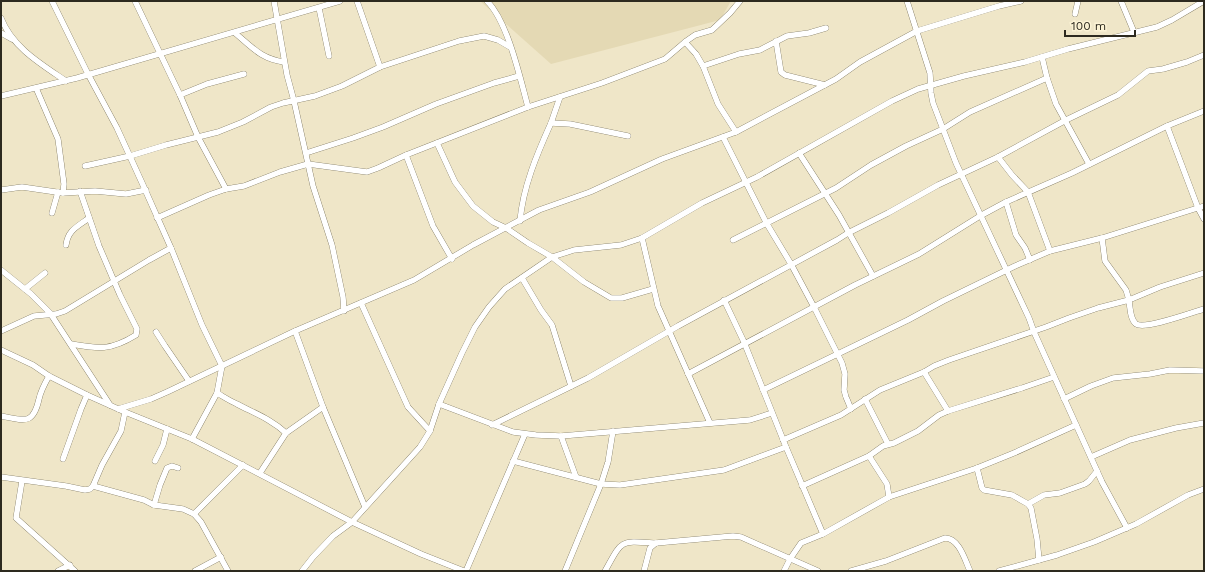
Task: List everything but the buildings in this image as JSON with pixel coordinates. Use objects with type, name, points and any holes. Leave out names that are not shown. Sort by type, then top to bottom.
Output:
[{"type":"street","points":[[52,1],[146,190],[202,325],[222,366],[217,393],[192,439]]},
{"type":"street","points":[[135,1],[161,53],[198,137],[226,189]]},
{"type":"street","points":[[274,1],[284,62],[316,197],[332,245],[343,297],[344,311]]},
{"type":"street","points":[[1,96],[66,81],[235,33],[340,1]]},
{"type":"street","points":[[357,1],[380,67]]},
{"type":"street","points":[[487,1],[493,7],[510,47],[528,108]]},
{"type":"street","points":[[907,1],[930,73],[930,86],[933,103],[961,174],[1029,318],[1097,471],[1115,508],[1127,528]]},
{"type":"street","points":[[118,409],[151,399],[295,332],[414,280],[452,259],[473,245],[539,210],[598,189],[662,159],[736,132],[825,85],[846,73],[860,62],[917,31],[997,3],[1021,1]]},
{"type":"street","points":[[1074,14],[1078,1]]},
{"type":"street","points":[[1120,1],[1134,32]]},
{"type":"street","points":[[302,571],[333,536],[352,522],[420,447],[430,431],[439,404],[462,352],[475,327],[497,297],[505,289],[552,257],[574,250],[621,245],[642,238],[702,203],[746,182],[892,101],[918,89],[1134,32],[1157,28],[1204,1]]},
{"type":"street","points":[[157,218],[208,195],[226,189],[244,186],[280,172],[308,164],[367,172],[436,143],[528,108],[665,60],[695,35],[712,30],[741,2]]},
{"type":"street","points":[[319,8],[329,56]]},
{"type":"street","points":[[1,18],[12,39],[18,45],[66,81]]},
{"type":"street","points":[[703,66],[738,54],[766,48],[787,36],[809,33],[826,28]]},
{"type":"street","points":[[235,33],[260,54],[272,60],[284,62]]},
{"type":"street","points":[[1,34],[12,39]]},
{"type":"street","points":[[85,166],[130,156],[231,128],[270,107],[315,96],[336,88],[380,67],[459,41],[484,36],[498,40],[510,47]]},
{"type":"street","points":[[776,41],[781,72],[785,75],[825,85]]},
{"type":"street","points":[[685,42],[696,54],[703,66],[718,104],[736,132]]},
{"type":"street","points":[[492,425],[588,378],[724,300],[938,185],[998,157],[1066,120],[1118,95],[1148,70],[1163,69],[1175,66],[1204,55]]},
{"type":"street","points":[[1042,57],[1047,78],[1056,104],[1089,164]]},
{"type":"street","points":[[180,95],[207,84],[244,74]]},
{"type":"street","points":[[306,153],[383,127],[436,104],[519,76]]},
{"type":"street","points":[[733,240],[825,194],[871,164],[943,129],[970,112],[1047,78]]},
{"type":"street","points":[[36,88],[58,140],[64,184],[52,213]]},
{"type":"street","points":[[520,221],[521,206],[532,171],[560,97]]},
{"type":"street","points":[[688,374],[873,276],[919,254],[980,216],[1006,202],[1072,173],[1167,126],[1204,110]]},
{"type":"street","points":[[551,123],[570,124],[628,136]]},
{"type":"street","points":[[1167,126],[1201,207],[1204,218]]},
{"type":"street","points":[[723,137],[767,224],[791,264],[837,354],[845,374],[844,390],[851,409]]},
{"type":"street","points":[[436,143],[455,182],[474,206],[493,222],[506,228],[552,257],[584,282],[611,298],[622,298],[653,289]]},
{"type":"street","points":[[799,153],[839,215],[873,276]]},
{"type":"street","points":[[406,155],[433,226],[452,259]]},
{"type":"street","points":[[998,157],[1028,192],[1050,251]]},
{"type":"street","points":[[1,190],[22,187],[61,192],[80,191],[126,194],[146,190]]},
{"type":"street","points":[[71,344],[95,348],[108,348],[123,343],[136,335],[137,329],[120,295],[99,246],[80,191]]},
{"type":"street","points":[[1006,202],[1016,235],[1025,248],[1030,260]]},
{"type":"street","points":[[763,390],[1050,251],[1102,238],[1201,207]]},
{"type":"street","points":[[66,245],[69,232],[89,218]]},
{"type":"street","points":[[642,238],[658,306],[710,423]]},
{"type":"street","points":[[1102,238],[1105,261],[1126,290],[1133,320],[1136,324],[1140,326],[1164,321],[1204,309]]},
{"type":"street","points":[[1,331],[34,316],[50,313],[56,314],[64,311],[171,248]]},
{"type":"street","points":[[1,270],[25,289],[50,313],[110,405]]},
{"type":"street","points":[[25,289],[45,273]]},
{"type":"street","points":[[783,440],[851,409],[880,390],[949,360],[1034,332],[1084,313],[1129,300],[1160,287],[1204,273]]},
{"type":"street","points":[[522,278],[541,310],[552,325],[571,386]]},
{"type":"street","points":[[724,300],[745,343],[783,440],[823,534]]},
{"type":"street","points":[[361,303],[408,407],[430,431]]},
{"type":"street","points":[[156,332],[189,381]]},
{"type":"street","points":[[295,332],[323,406],[365,507]]},
{"type":"street","points":[[1,350],[33,365],[49,376],[87,395],[192,439],[352,522],[454,569],[465,571],[525,434]]},
{"type":"street","points":[[1064,399],[1090,386],[1112,378],[1150,374],[1170,370],[1204,371]]},
{"type":"street","points":[[924,372],[948,411]]},
{"type":"street","points":[[1,416],[22,420],[28,419],[32,416],[38,407],[42,388],[49,376]]},
{"type":"street","points":[[802,486],[869,456],[888,444],[894,444],[918,431],[948,411],[1054,377]]},
{"type":"street","points":[[217,393],[258,413],[286,433]]},
{"type":"street","points":[[63,458],[87,395]]},
{"type":"street","points":[[865,399],[888,444]]},
{"type":"street","points":[[439,404],[513,432],[536,436],[561,436],[750,420],[772,413]]},
{"type":"street","points":[[260,474],[286,433],[323,406]]},
{"type":"street","points":[[1,477],[85,490],[90,489],[93,486],[121,431],[125,412]]},
{"type":"street","points":[[1091,458],[1130,440],[1176,428],[1204,423]]},
{"type":"street","points":[[784,571],[801,543],[823,534],[889,497],[977,468],[1076,425]]},
{"type":"street","points":[[155,461],[163,445],[167,429]]},
{"type":"street","points":[[565,571],[601,484],[608,462],[613,431]]},
{"type":"street","points":[[561,436],[576,478]]},
{"type":"street","points":[[513,461],[601,484],[620,485],[724,470],[786,447]]},
{"type":"street","points":[[869,456],[888,484],[889,497]]},
{"type":"street","points":[[194,514],[243,465]]},
{"type":"street","points":[[154,505],[162,478],[168,468],[172,466],[178,468]]},
{"type":"street","points":[[977,468],[982,488],[984,490],[1012,495],[1028,504],[1033,513],[1039,560]]},
{"type":"street","points":[[1028,504],[1044,496],[1060,493],[1085,484],[1097,471]]},
{"type":"street","points":[[22,481],[16,518],[75,571]]},
{"type":"street","points":[[93,486],[144,500],[154,505],[183,509],[194,514],[201,522],[228,571]]},
{"type":"street","points":[[999,571],[1094,542],[1127,528],[1204,488]]},
{"type":"street","points":[[605,571],[619,547],[628,541],[656,543],[733,536],[741,537],[818,571]]},
{"type":"street","points":[[851,571],[863,569],[886,561],[945,538],[951,538],[955,542],[970,571]]},
{"type":"street","points":[[644,571],[650,548],[656,543]]},
{"type":"street","points":[[195,571],[221,557]]},
{"type":"street","points":[[58,571],[70,565]]},
{"type":"shaded area","points":[[480,1],[731,1],[720,20],[551,64]]}]
